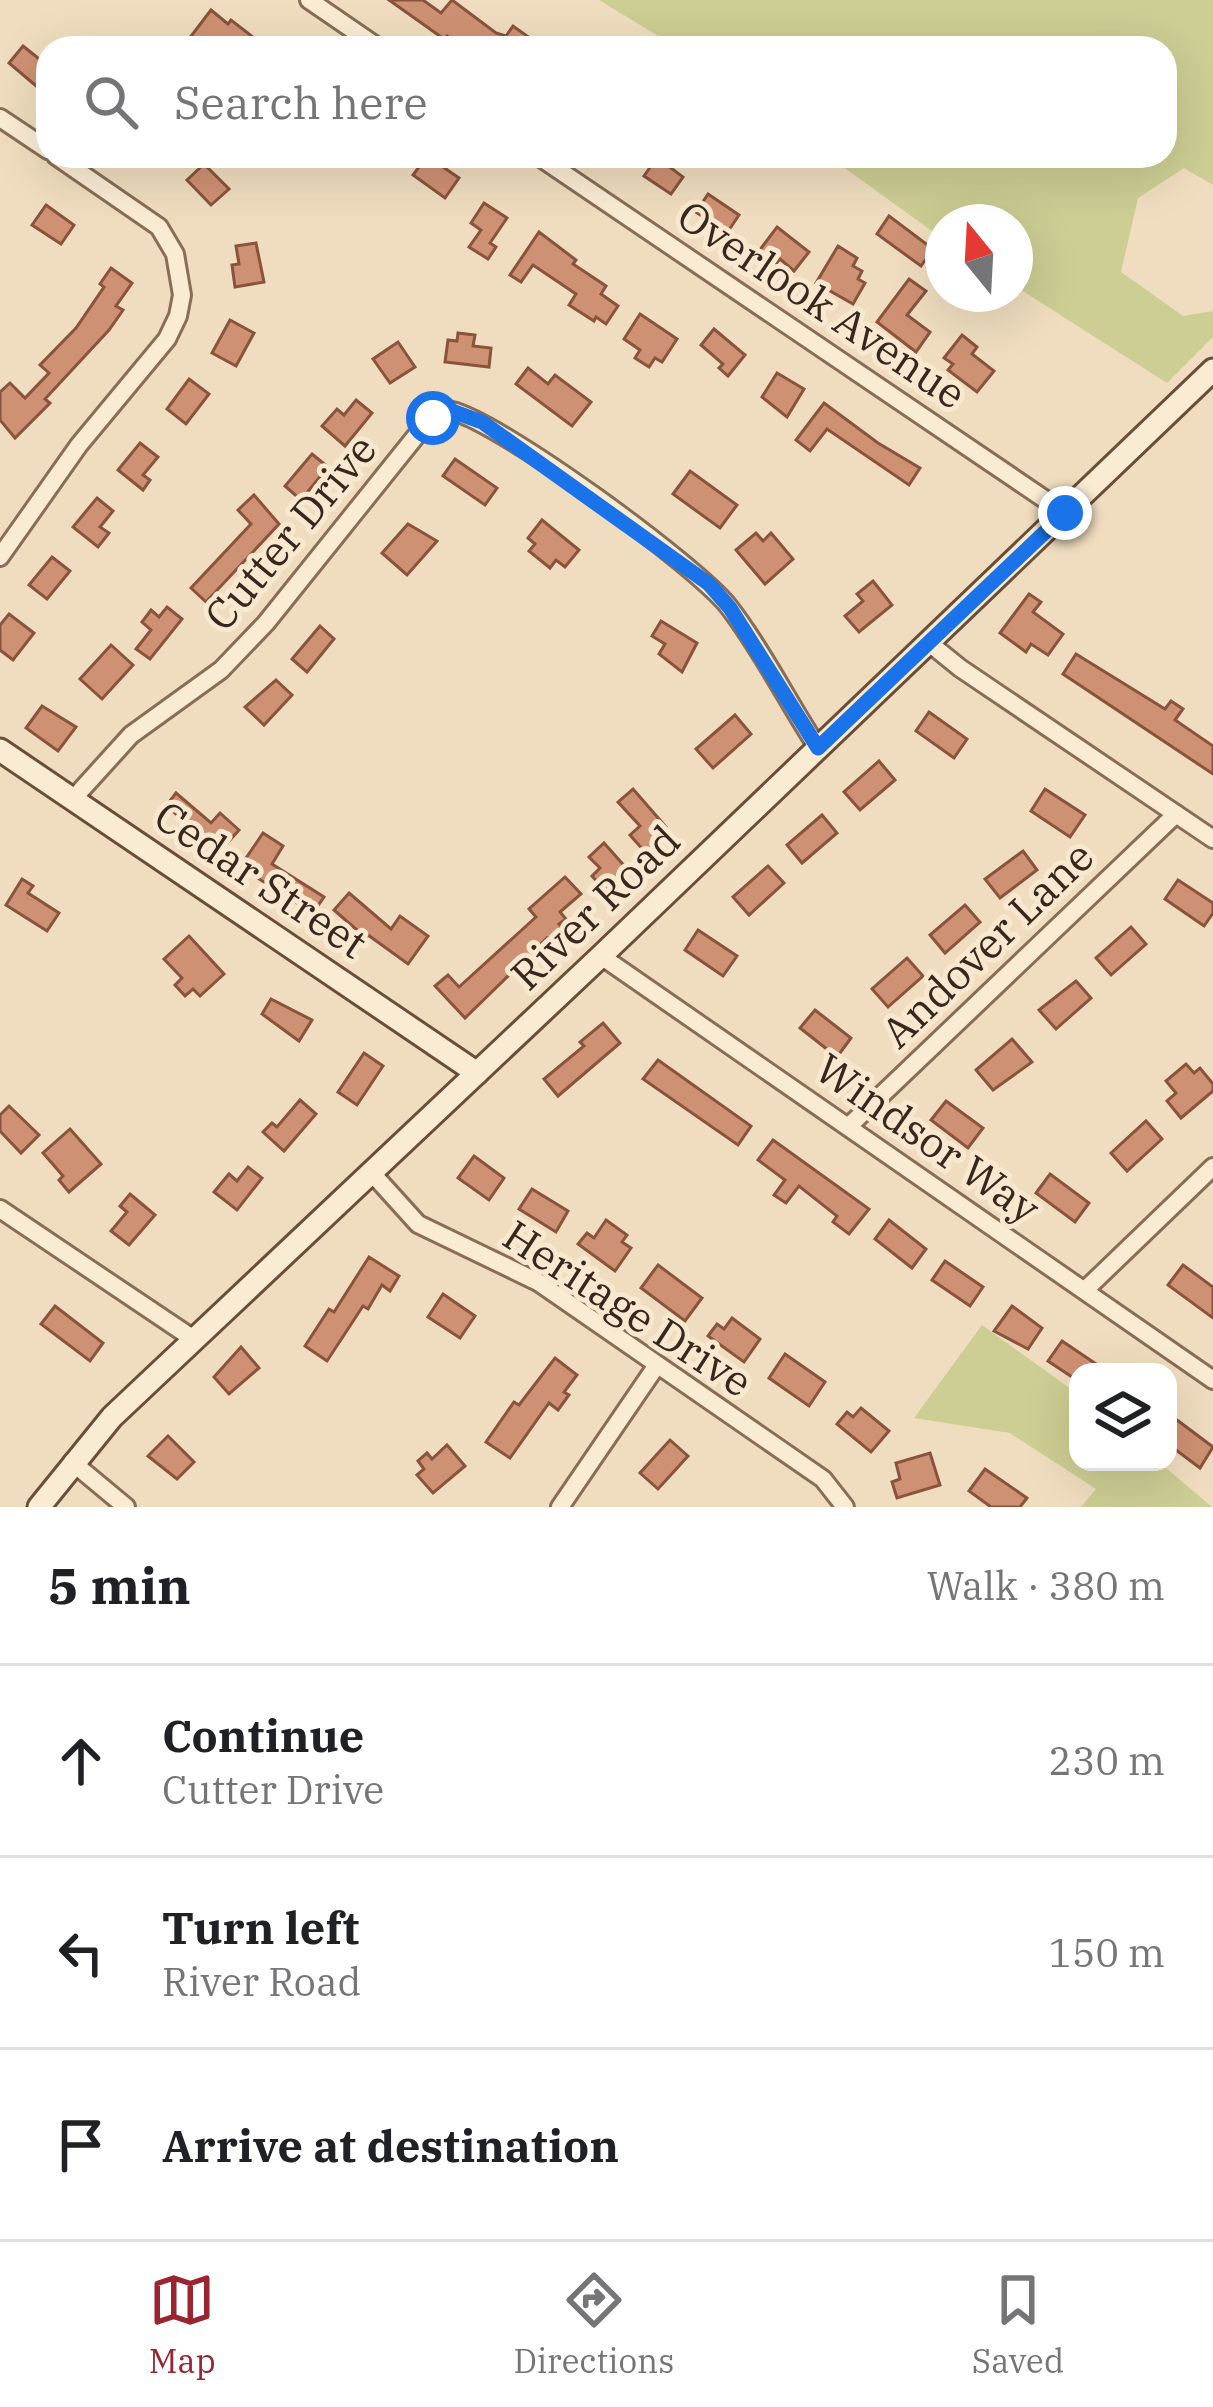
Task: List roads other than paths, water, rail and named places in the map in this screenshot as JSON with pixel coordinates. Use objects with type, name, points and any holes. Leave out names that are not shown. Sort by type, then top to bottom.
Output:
[{"type":"street","points":[[309,0],[362,36]]},
{"type":"street","points":[[0,118],[36,143]]},
{"type":"street","points":[[0,557],[79,446],[167,339],[182,295],[176,254],[158,227],[73,168]]},
{"type":"street","name":"Overlook Avenue","points":[[556,168],[1065,513]]},
{"type":"street","name":"River Road","points":[[39,1507],[112,1418],[1213,370]]},
{"type":"street","name":"Cutter Drive","points":[[73,799],[131,735],[205,682],[251,639],[416,436],[433,418],[452,411],[482,422],[709,584],[730,608],[818,748]]},
{"type":"street","points":[[928,642],[1213,838]]},
{"type":"street","name":"Cedar Street","points":[[0,750],[477,1072]]},
{"type":"street","name":"Andover Lane","points":[[849,1126],[1176,814]]},
{"type":"street","name":"Windsor Way","points":[[601,956],[1213,1380]]},
{"type":"street","points":[[1085,1290],[1213,1167]]},
{"type":"street","name":"Heritage Drive","points":[[371,1172],[418,1224],[538,1282],[823,1479],[845,1507]]},
{"type":"street","points":[[0,1209],[195,1340]]},
{"type":"street","points":[[560,1507],[657,1364]]},
{"type":"street","points":[[72,1462],[125,1507]]}]
